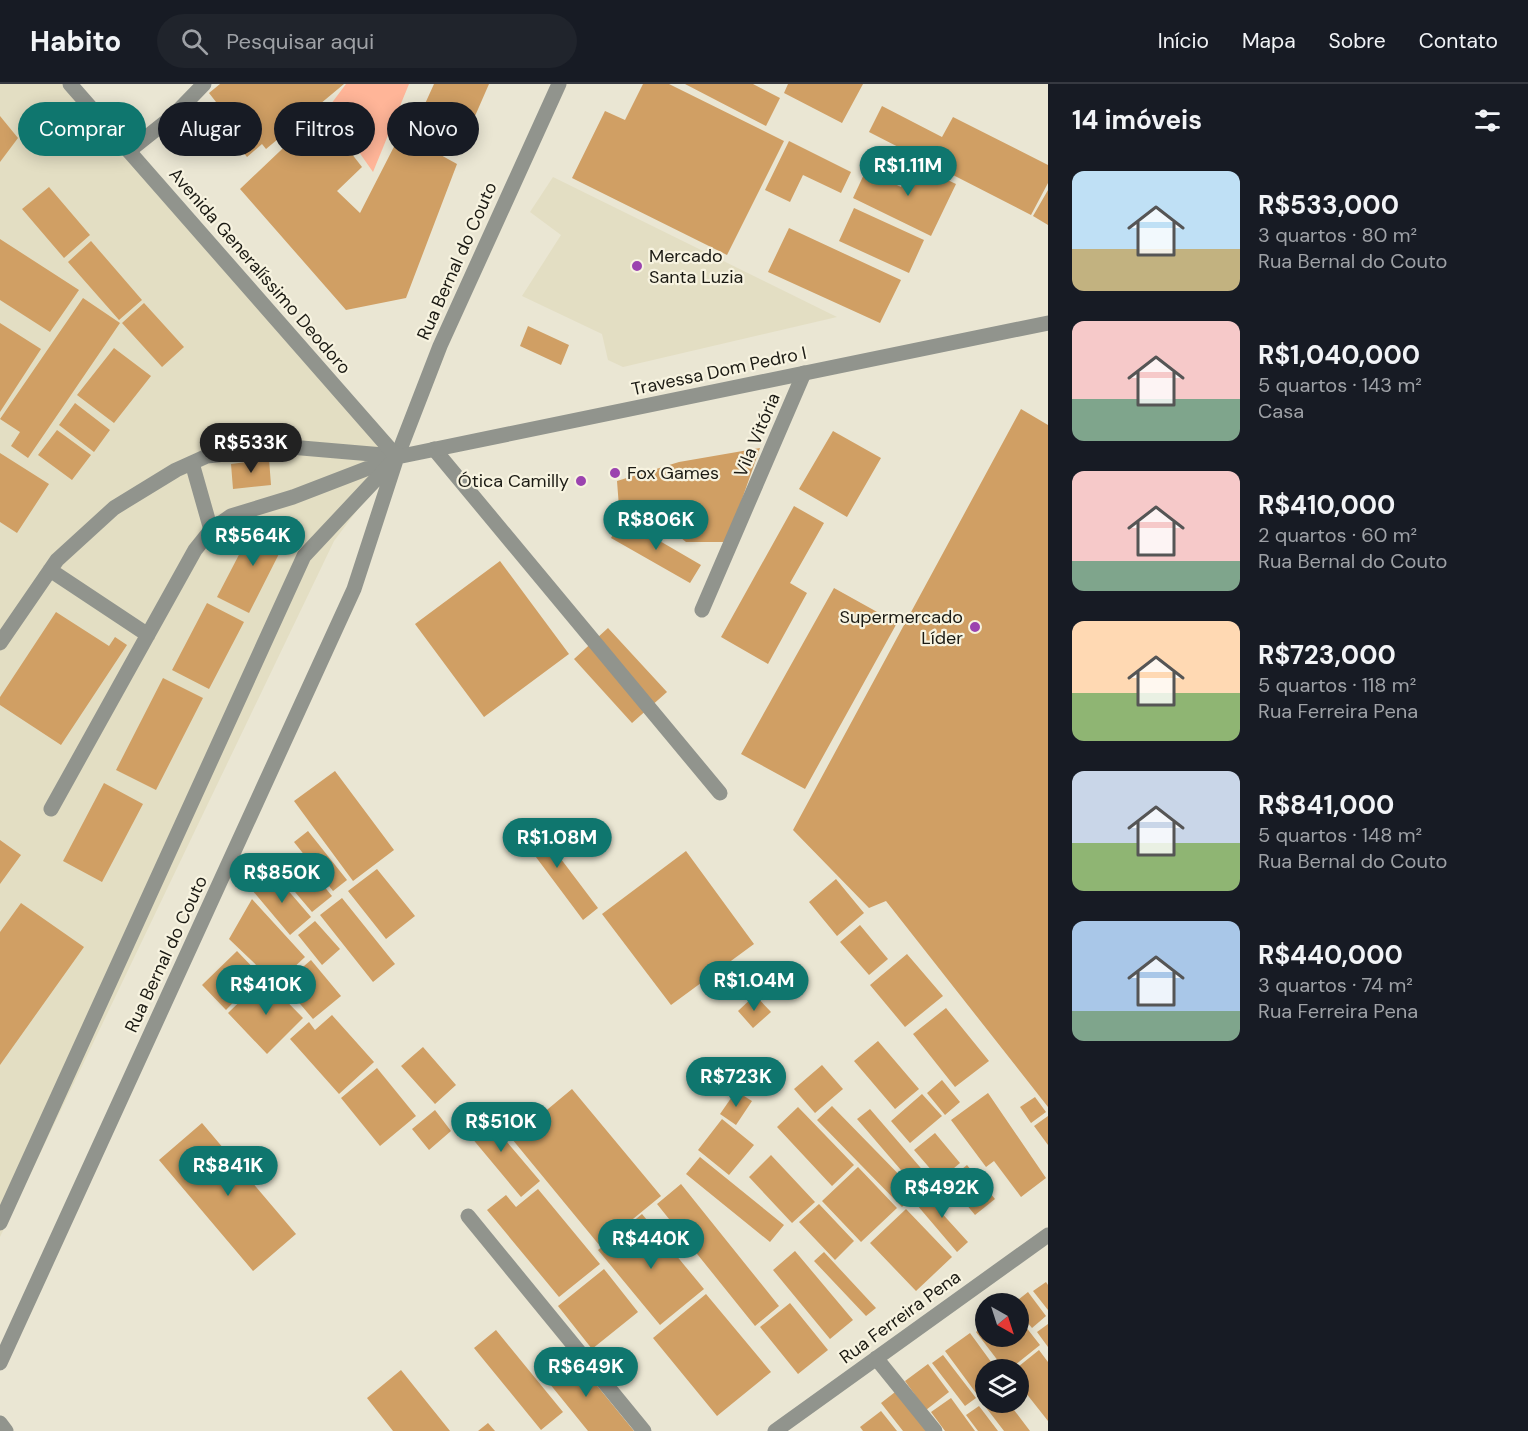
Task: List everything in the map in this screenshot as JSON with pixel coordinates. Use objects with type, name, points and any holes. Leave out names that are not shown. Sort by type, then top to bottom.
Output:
[{"type":"street","name":"Avenida Generalíssimo Deodoro","points":[[70,84],[86,102]]},
{"type":"street","points":[[146,137],[173,116],[204,84]]},
{"type":"street","name":"Rua Bernal do Couto","points":[[0,1363],[354,589],[398,457],[440,346],[559,84]]},
{"type":"street","name":"Avenida Generalíssimo Deodoro","points":[[133,156],[398,457]]},
{"type":"street","name":"Travessa Dom Pedro I","points":[[398,457],[1048,323]]},
{"type":"street","name":"Vila Vitória","points":[[702,610],[804,373]]},
{"type":"street","points":[[0,643],[57,560],[114,508],[192,463],[207,456],[290,447],[398,457]]},
{"type":"street","points":[[434,449],[720,793]]},
{"type":"street","points":[[51,809],[195,550],[210,530],[231,516],[398,457]]},
{"type":"street","name":"Rua Bernal do Couto","points":[[0,1222],[304,556],[398,457]]},
{"type":"street","points":[[192,463],[210,530]]},
{"type":"street","points":[[50,570],[148,635]]},
{"type":"street","points":[[468,1216],[644,1431]]},
{"type":"street","name":"Rua Ferreira Pena","points":[[775,1431],[1048,1234]]},
{"type":"street","points":[[876,1358],[935,1431]]},
{"type":"street","points":[[0,1423],[6,1431]]},
{"type":"shaded area","points":[[0,84],[68,84],[84,102],[18,102],[18,156],[132,156],[397,457],[334,541],[0,1237]]},
{"type":"shaded area","points":[[346,84],[409,84],[402,102],[387,102],[387,138],[373,172],[362,156],[375,156],[375,102],[332,102]]},
{"type":"shaded area","name":"Mercado Santa Luzia","points":[[553,177],[837,317],[623,367],[608,360],[602,334],[522,296],[561,235],[530,212]]},
{"type":"building","points":[[220,84],[344,84],[322,102],[274,102],[274,142],[266,149],[262,144],[262,102],[216,102],[209,93]]},
{"type":"building","points":[[434,84],[489,84],[479,107],[479,102],[426,102]]},
{"type":"building","points":[[643,84],[669,84],[784,141],[727,255],[572,178],[605,111],[625,120]]},
{"type":"building","points":[[685,84],[753,84],[780,98],[766,126]]},
{"type":"building","points":[[788,84],[863,84],[842,123],[784,93]]},
{"type":"building","points":[[882,106],[942,137],[953,117],[1048,165],[1048,183],[1031,215],[869,132]]},
{"type":"building","points":[[0,116],[18,138],[0,162]]},
{"type":"building","points":[[789,141],[851,172],[841,193],[803,175],[790,202],[765,190]]},
{"type":"building","points":[[275,156],[353,156],[362,167],[337,191],[360,213],[389,156],[443,156],[457,164],[406,298],[346,310],[240,189]]},
{"type":"building","points":[[912,163],[956,184],[931,236],[853,198],[866,170],[901,187]]},
{"type":"building","points":[[49,187],[90,235],[64,258],[22,209]]},
{"type":"building","points":[[1048,190],[1048,225],[1033,216]]},
{"type":"building","points":[[854,208],[924,240],[909,273],[839,241]]},
{"type":"building","points":[[789,228],[901,280],[880,323],[768,272]]},
{"type":"building","points":[[0,239],[79,290],[50,332],[0,300]]},
{"type":"building","points":[[91,241],[142,300],[119,320],[68,262]]},
{"type":"building","points":[[83,298],[120,323],[28,458],[11,446],[20,432],[0,419]]},
{"type":"building","points":[[144,303],[184,347],[162,367],[122,323]]},
{"type":"building","points":[[0,323],[41,349],[0,412]]},
{"type":"building","points":[[528,326],[569,345],[561,365],[520,346]]},
{"type":"building","points":[[114,348],[151,376],[114,423],[77,395]]},
{"type":"building","points":[[75,403],[110,430],[94,452],[59,425]]},
{"type":"building","name":"Supermercado Líder","points":[[1021,409],[1048,425],[1048,1107],[886,901],[869,908],[793,830]]},
{"type":"building","points":[[57,430],[91,455],[72,480],[38,455]]},
{"type":"building","points":[[833,431],[881,458],[847,517],[799,489]]},
{"type":"building","points":[[760,448],[727,542],[686,542],[647,510],[619,507],[617,481],[679,462]]},
{"type":"building","points":[[0,453],[49,484],[17,533],[0,522]]},
{"type":"building","points":[[269,459],[271,485],[233,489],[231,464]]},
{"type":"building","points":[[794,506],[824,523],[790,583],[807,593],[768,664],[721,637]]},
{"type":"building","points":[[622,519],[701,565],[690,583],[611,538]]},
{"type":"building","points":[[257,520],[288,536],[249,613],[217,597]]},
{"type":"building","points":[[500,561],[569,654],[484,717],[415,624]]},
{"type":"building","points":[[834,588],[897,623],[805,789],[741,754]]},
{"type":"building","points":[[207,603],[244,622],[209,689],[172,670]]},
{"type":"building","points":[[56,612],[109,646],[115,637],[127,645],[61,745],[0,705],[0,697]]},
{"type":"building","points":[[608,628],[667,692],[632,723],[574,659]]},
{"type":"building","points":[[163,678],[203,698],[156,790],[116,770]]},
{"type":"building","points":[[335,771],[394,850],[353,881],[294,801]]},
{"type":"building","points":[[104,783],[143,804],[102,882],[63,861]]},
{"type":"building","points":[[530,818],[598,908],[583,920],[515,829]]},
{"type":"building","points":[[308,831],[347,880],[333,891],[294,842]]},
{"type":"building","points":[[0,840],[21,855],[0,884]]},
{"type":"building","points":[[686,851],[754,944],[671,1005],[602,914]]},
{"type":"building","points":[[298,855],[332,896],[312,912],[278,872]]},
{"type":"building","points":[[377,869],[415,916],[386,939],[348,891]]},
{"type":"building","points":[[273,873],[311,917],[290,935],[252,890]]},
{"type":"building","points":[[836,879],[864,913],[837,936],[809,902]]},
{"type":"building","points":[[342,898],[395,964],[373,982],[320,915]]},
{"type":"building","points":[[252,899],[305,957],[276,984],[229,939]]},
{"type":"building","points":[[21,903],[84,947],[0,1065],[0,932]]},
{"type":"building","points":[[315,921],[340,949],[322,965],[298,935]]},
{"type":"building","points":[[860,925],[888,959],[869,975],[840,942]]},
{"type":"building","points":[[237,951],[260,975],[226,1010],[202,985]]},
{"type":"building","points":[[907,954],[943,996],[905,1027],[870,985]]},
{"type":"building","points":[[311,960],[341,996],[313,1019],[283,984]]},
{"type":"building","points":[[264,978],[303,1018],[267,1054],[228,1013]]},
{"type":"building","points":[[755,995],[771,1012],[753,1028],[738,1011]]},
{"type":"building","points":[[946,1008],[989,1061],[955,1087],[913,1034]]},
{"type":"building","points":[[332,1015],[374,1062],[339,1094],[290,1039],[309,1022],[315,1030]]},
{"type":"building","points":[[878,1041],[919,1089],[895,1109],[854,1061]]},
{"type":"building","points":[[423,1047],[456,1085],[435,1104],[401,1066]]},
{"type":"building","points":[[822,1065],[843,1089],[815,1113],[794,1089]]},
{"type":"building","points":[[377,1068],[416,1116],[380,1146],[341,1098]]},
{"type":"building","points":[[942,1080],[960,1102],[945,1115],[927,1093]]},
{"type":"building","points":[[572,1089],[661,1196],[600,1246],[512,1139]]},
{"type":"building","points":[[736,1091],[752,1101],[736,1125],[720,1114]]},
{"type":"building","points":[[988,1093],[1046,1178],[1021,1197],[994,1161],[986,1167],[951,1120]]},
{"type":"building","points":[[922,1094],[942,1116],[910,1143],[891,1121]]},
{"type":"building","points":[[1035,1097],[1046,1112],[1031,1123],[1020,1107]]},
{"type":"building","points":[[832,1106],[916,1192],[902,1207],[817,1120]]},
{"type":"building","points":[[798,1107],[854,1165],[832,1186],[777,1127]]},
{"type":"building","points":[[870,1109],[932,1181],[919,1191],[857,1119]]},
{"type":"building","points":[[435,1110],[451,1131],[429,1150],[412,1129]]},
{"type":"building","points":[[480,1110],[540,1181],[521,1197],[461,1125]]},
{"type":"building","points":[[1048,1116],[1048,1145],[1034,1126]]},
{"type":"building","points":[[722,1119],[754,1145],[729,1175],[698,1150]]},
{"type":"building","points":[[202,1123],[296,1234],[253,1271],[159,1160]]},
{"type":"building","points":[[935,1133],[960,1163],[940,1180],[914,1150]]},
{"type":"building","points":[[771,1155],[815,1202],[792,1223],[749,1177]]},
{"type":"building","points":[[700,1157],[784,1225],[770,1242],[686,1174]]},
{"type":"building","points":[[967,1165],[995,1199],[975,1215],[947,1181]]},
{"type":"building","points":[[858,1167],[897,1208],[861,1242],[822,1201]]},
{"type":"building","points":[[681,1184],[779,1306],[755,1326],[657,1204]]},
{"type":"building","points":[[938,1187],[949,1199],[938,1209],[968,1242],[957,1252],[917,1205]]},
{"type":"building","points":[[538,1189],[600,1264],[559,1297],[487,1210],[506,1195],[516,1207]]},
{"type":"building","points":[[819,1204],[854,1241],[835,1260],[799,1222]]},
{"type":"building","points":[[906,1209],[952,1257],[916,1291],[870,1243]]},
{"type":"building","points":[[642,1214],[704,1289],[660,1325],[598,1250]]},
{"type":"building","points":[[795,1251],[853,1320],[830,1339],[773,1270]]},
{"type":"building","points":[[824,1252],[876,1308],[866,1316],[814,1261]]},
{"type":"building","points":[[604,1269],[638,1312],[592,1349],[558,1306]]},
{"type":"building","points":[[1046,1282],[1048,1285],[1048,1310],[1033,1291]]},
{"type":"building","points":[[1029,1293],[1046,1316],[1032,1328],[1029,1324]]},
{"type":"building","points":[[706,1294],[771,1372],[717,1416],[653,1338]]},
{"type":"building","points":[[790,1303],[828,1350],[798,1374],[760,1327]]},
{"type":"building","points":[[1048,1324],[1048,1347],[1037,1332]]},
{"type":"building","points":[[496,1330],[563,1412],[541,1430],[474,1348]]},
{"type":"building","points":[[1029,1331],[1040,1345],[1023,1359],[997,1359],[987,1347],[1029,1347]]},
{"type":"building","points":[[970,1333],[975,1340],[975,1347],[980,1347],[989,1359],[975,1359],[975,1392],[945,1351]]},
{"type":"building","points":[[1039,1350],[1048,1362],[1048,1421],[1029,1397],[1028,1359]]},
{"type":"building","points":[[572,1355],[634,1431],[588,1431],[545,1378]]},
{"type":"building","points":[[943,1355],[975,1399],[965,1406],[932,1363]]},
{"type":"building","points":[[928,1364],[949,1392],[926,1410],[905,1381]]},
{"type":"building","points":[[401,1370],[450,1431],[393,1431],[367,1398]]},
{"type":"building","points":[[899,1389],[931,1431],[903,1431],[881,1403]]},
{"type":"building","points":[[951,1398],[975,1431],[945,1431],[931,1412]]},
{"type":"building","points":[[975,1409],[975,1413],[984,1413],[998,1431],[978,1431],[966,1415]]},
{"type":"building","points":[[881,1411],[897,1431],[863,1431],[860,1427]]},
{"type":"building","points":[[990,1413],[1016,1413],[1030,1431],[1004,1431]]},
{"type":"building","points":[[488,1423],[495,1431],[478,1431]]},
{"type":"place","name":"Mercado Santa Luzia","points":[[637,266]]},
{"type":"place","name":"Fox Games","points":[[615,473]]},
{"type":"place","name":"Ótica Camilly","points":[[581,481]]},
{"type":"place","name":"Supermercado Líder","points":[[975,627]]}]
